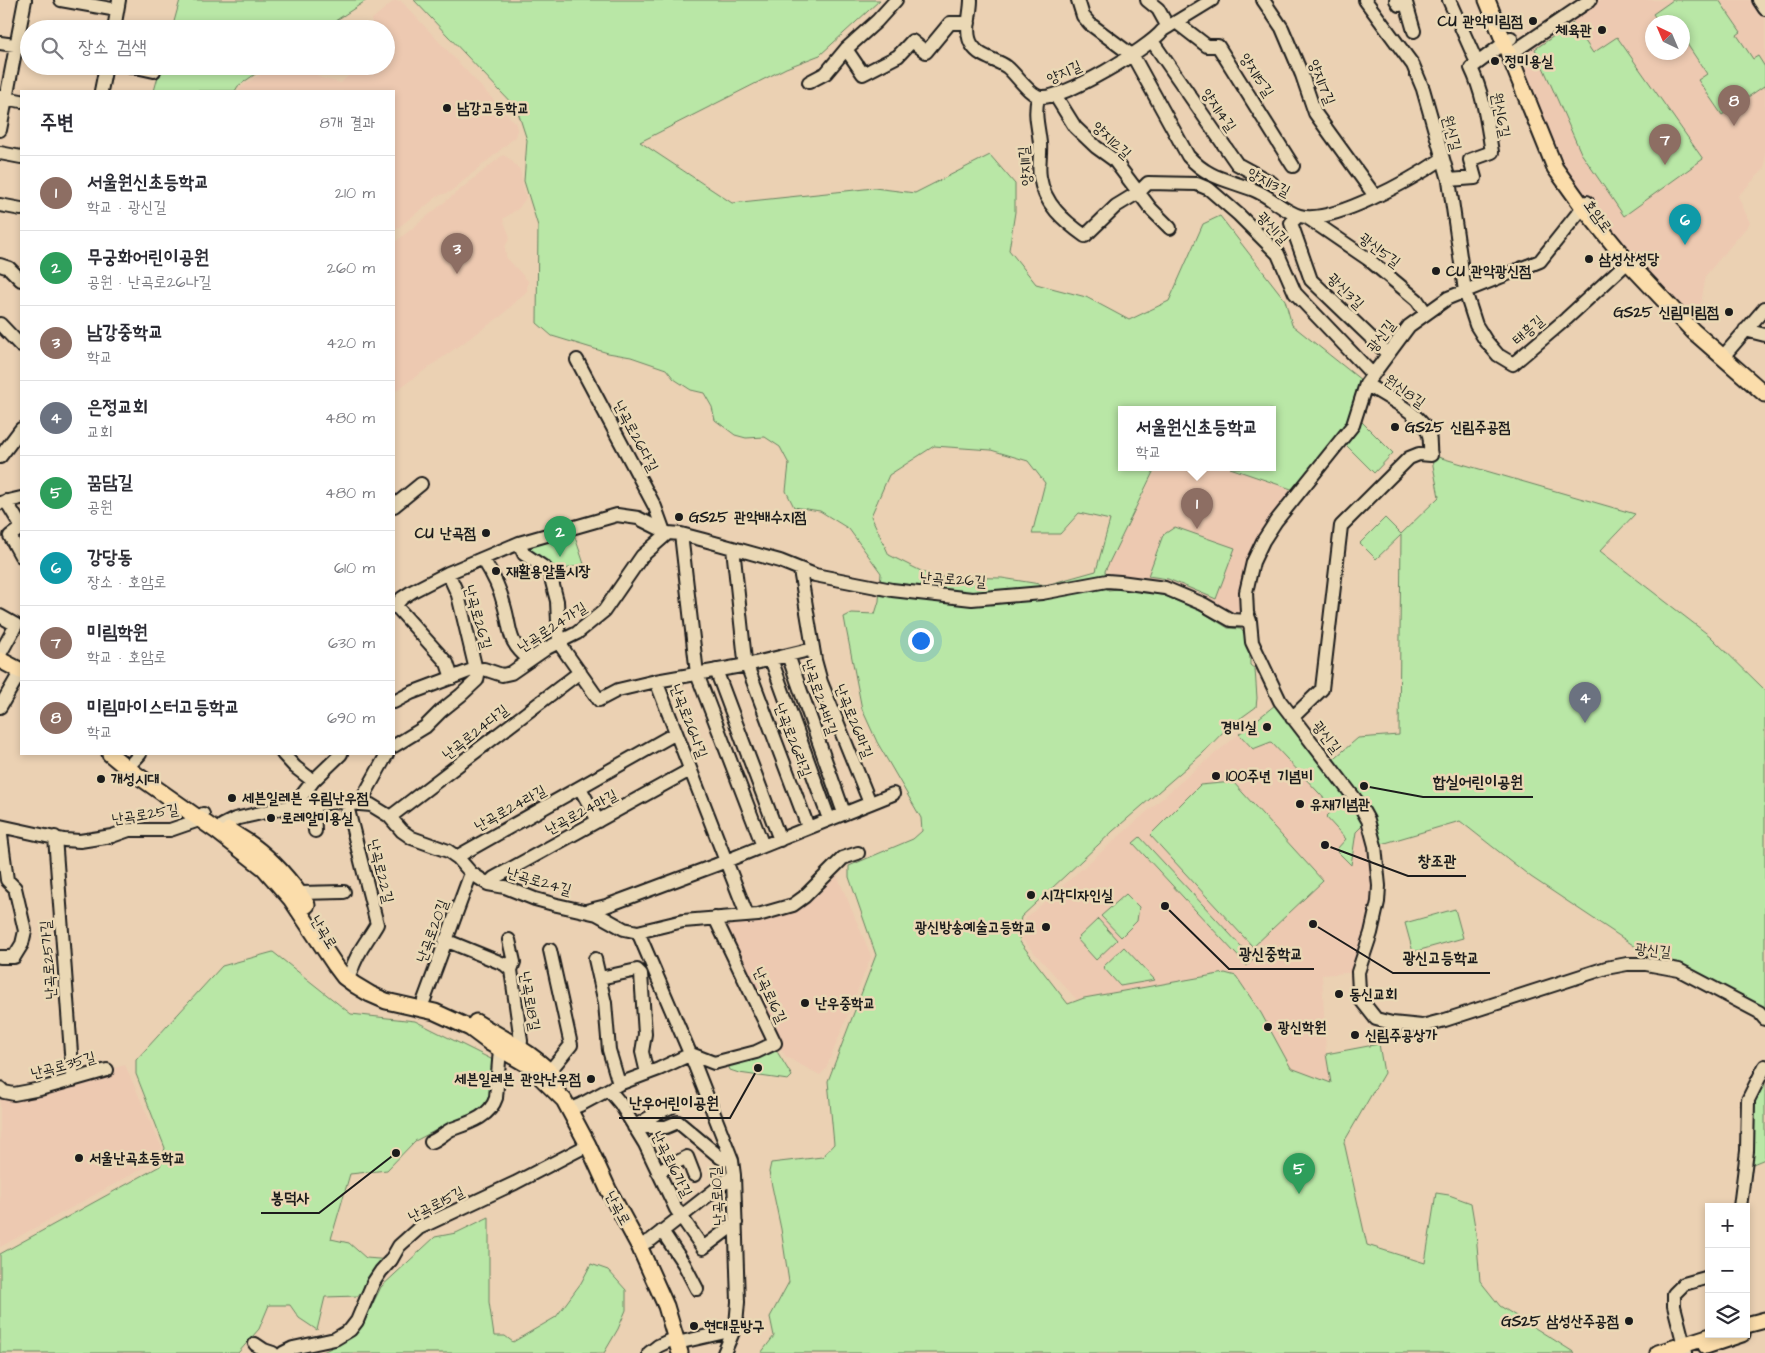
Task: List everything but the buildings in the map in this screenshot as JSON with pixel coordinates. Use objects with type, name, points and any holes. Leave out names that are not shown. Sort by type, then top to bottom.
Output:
[{"type":"main road","points":[[1487,0],[1510,44]]},
{"type":"main road","name":"호암로","points":[[1497,0],[1510,44],[1563,163],[1585,204],[1629,261],[1697,326],[1765,386]]},
{"type":"main road","points":[[1629,261],[1693,331],[1765,394]]},
{"type":"main road","points":[[0,660],[20,674]]},
{"type":"main road","points":[[0,669],[20,674]]},
{"type":"main road","name":"난곡로","points":[[113,755],[129,760],[201,817],[220,829],[251,844],[273,862],[300,893],[331,946],[352,972],[366,983],[441,1005],[467,1016],[542,1063],[570,1097],[572,1108],[608,1189],[641,1244]]},
{"type":"main road","name":"난곡로","points":[[220,829],[277,881],[344,977],[370,994],[386,1001],[435,1012],[470,1028],[500,1049],[528,1065],[572,1108],[641,1244],[680,1346]]},
{"type":"main road","points":[[1750,1324],[1765,1320]]},
{"type":"main road","points":[[1750,1332],[1765,1328]]},
{"type":"main road","points":[[1685,1350],[1709,1338]]},
{"type":"main road","points":[[1658,1353],[1685,1350],[1728,1338]]},
{"type":"street","points":[[24,20],[25,0]]},
{"type":"street","points":[[61,0],[118,5],[116,20]]},
{"type":"street","points":[[808,82],[826,73],[896,0]]},
{"type":"street","name":"양지길","points":[[971,0],[968,35],[972,45],[982,55],[1006,66],[1031,93],[1038,97],[1055,95],[1133,56],[1172,24],[1210,1]]},
{"type":"street","points":[[1078,0],[1083,16],[1090,24],[1133,56]]},
{"type":"street","points":[[1147,0],[1172,24]]},
{"type":"street","name":"양지17길","points":[[1263,0],[1282,28],[1302,75],[1315,113],[1375,196]]},
{"type":"street","name":"원신길","points":[[1365,0],[1413,65],[1423,89],[1449,180],[1464,290]]},
{"type":"street","points":[[1396,0],[1399,5],[1406,3],[1414,31]]},
{"type":"street","points":[[1449,0],[1477,63],[1576,4],[1590,0]]},
{"type":"street","points":[[1759,0],[1765,9]]},
{"type":"street","points":[[846,50],[863,74],[898,56],[912,41],[926,52],[950,23],[969,23]]},
{"type":"street","name":"양지15길","points":[[1172,24],[1207,46],[1218,46],[1293,166]]},
{"type":"street","name":"양지14길","points":[[1152,42],[1237,164],[1272,183]]},
{"type":"street","points":[[0,43],[20,46]]},
{"type":"street","points":[[0,130],[3,98],[20,54]]},
{"type":"street","name":"양지13길","points":[[1133,56],[1188,156],[1199,168],[1215,177],[1258,191],[1303,217]]},
{"type":"street","name":"원신6길","points":[[1449,180],[1475,178],[1470,160],[1492,152],[1485,108],[1471,68],[1477,63]]},
{"type":"street","points":[[101,90],[104,75]]},
{"type":"street","name":"양지12길","points":[[1055,95],[1075,127],[1096,148],[1114,160],[1151,209],[1170,228]]},
{"type":"street","name":"양지11길","points":[[1038,97],[1035,111],[1040,144],[1040,177],[1043,190],[1058,215],[1085,236],[1116,206],[1139,192]]},
{"type":"street","points":[[3,98],[20,101]]},
{"type":"street","points":[[0,153],[20,157]]},
{"type":"street","points":[[1303,217],[1337,213],[1411,179],[1442,159]]},
{"type":"street","name":"광신1길","points":[[1139,192],[1148,183],[1197,184],[1209,189],[1239,215],[1278,254],[1295,293],[1369,379]]},
{"type":"street","name":"광신길","points":[[1585,204],[1540,261],[1464,290],[1448,298],[1409,326],[1369,379],[1353,425],[1276,521],[1258,551],[1250,570],[1246,592],[1247,613],[1250,621],[1252,642],[1280,701],[1359,804],[1368,820],[1375,846],[1379,886],[1378,902],[1371,933],[1358,972],[1361,1000],[1376,1019],[1392,1023],[1422,1026],[1606,968],[1627,964],[1646,964],[1679,970],[1759,1012],[1765,1019]]},
{"type":"street","points":[[0,205],[20,209]]},
{"type":"street","name":"광신5길","points":[[1303,217],[1375,265],[1418,300],[1426,314]]},
{"type":"street","name":"광신3길","points":[[1303,217],[1291,223],[1311,280],[1388,354]]},
{"type":"street","name":"태흥길","points":[[1464,290],[1476,325],[1486,341],[1498,355],[1513,364],[1566,319],[1629,261]]},
{"type":"street","points":[[0,265],[8,268],[20,279]]},
{"type":"street","points":[[1727,352],[1765,308]]},
{"type":"street","points":[[0,324],[20,345]]},
{"type":"street","points":[[1746,330],[1765,335]]},
{"type":"street","name":"난곡로26다길","points":[[577,360],[655,507],[665,531]]},
{"type":"street","name":"원신8길","points":[[1292,718],[1322,689],[1341,526],[1410,457],[1420,454],[1431,455],[1430,437],[1427,429],[1418,418],[1369,379]]},
{"type":"street","points":[[0,457],[20,429]]},
{"type":"street","points":[[395,505],[421,484]]},
{"type":"street","points":[[20,498],[3,502],[20,526]]},
{"type":"street","name":"난곡로26길","points":[[452,678],[447,662],[395,606],[402,598],[448,574],[519,543],[617,515],[638,518],[665,531],[780,561],[815,575],[892,590],[972,599],[1042,593],[1107,581],[1120,582],[1165,588],[1203,604],[1231,620],[1250,621]]},
{"type":"street","points":[[20,528],[10,536],[20,554]]},
{"type":"street","name":"난곡로24가길","points":[[395,701],[411,692],[477,670],[484,669],[502,675],[511,673],[547,648],[576,633],[604,611],[642,556],[665,531]]},
{"type":"street","points":[[681,534],[697,674],[763,846]]},
{"type":"street","points":[[519,543],[524,554],[545,568],[550,574],[558,601],[559,643]]},
{"type":"street","name":"난곡로26라길","points":[[733,548],[745,660],[808,827]]},
{"type":"street","name":"난곡로26길","points":[[482,559],[494,577],[504,603],[509,632],[515,645],[530,660]]},
{"type":"street","name":"난곡로26마길","points":[[800,570],[813,649],[821,682],[870,803]]},
{"type":"street","name":"난곡로26길","points":[[448,574],[458,595],[477,670]]},
{"type":"street","points":[[0,616],[16,625],[0,654]]},
{"type":"street","name":"난곡로26나길","points":[[559,643],[599,700],[618,690],[656,681],[726,861]]},
{"type":"street","points":[[788,655],[813,649]]},
{"type":"street","name":"난곡로24바길","points":[[771,659],[788,655],[844,813]]},
{"type":"street","points":[[656,681],[771,659],[829,819]]},
{"type":"street","points":[[395,745],[425,727],[461,695],[477,680],[477,670]]},
{"type":"street","points":[[716,670],[780,840]]},
{"type":"street","name":"난곡로24다길","points":[[390,817],[580,672]]},
{"type":"street","points":[[0,707],[20,674]]},
{"type":"street","name":"난곡로24라길","points":[[458,858],[460,855],[676,733]]},
{"type":"street","points":[[284,755],[295,767],[313,781]]},
{"type":"street","points":[[360,803],[386,755]]},
{"type":"street","points":[[293,807],[334,756]]},
{"type":"street","name":"난곡로24마길","points":[[488,884],[494,878],[690,770]]},
{"type":"street","points":[[580,788],[598,820]]},
{"type":"street","points":[[586,911],[606,906],[726,861],[893,794]]},
{"type":"street","name":"난곡로24길","points":[[220,829],[235,819],[293,807],[346,802],[371,805],[390,817],[402,831],[412,838],[448,851],[458,858],[471,874],[488,884],[505,887],[557,905],[597,914],[624,929],[638,932]]},
{"type":"street","name":"난곡로22길","points":[[346,802],[377,924],[358,952],[352,972]]},
{"type":"street","points":[[314,805],[315,830]]},
{"type":"street","name":"난곡로25길","points":[[0,827],[64,840],[80,841],[112,836],[129,830],[170,830],[201,817]]},
{"type":"street","points":[[0,827],[4,848],[2,859],[7,880],[4,882],[15,888],[25,932],[17,954],[14,957],[0,958]]},
{"type":"street","name":"난곡로25가길","points":[[55,837],[73,1080]]},
{"type":"street","points":[[638,932],[676,923],[772,912],[793,905],[804,897],[844,858],[858,853]]},
{"type":"street","points":[[726,861],[748,915]]},
{"type":"street","name":"난곡로20길","points":[[424,1000],[471,874]]},
{"type":"street","points":[[300,893],[344,892]]},
{"type":"street","name":"난곡로16길","points":[[690,1054],[714,1063],[756,1052],[775,1043],[715,918]]},
{"type":"street","name":"난곡로10길","points":[[638,932],[690,1054],[732,1160],[738,1302],[736,1325],[724,1353]]},
{"type":"street","name":"난곡로18길","points":[[445,940],[504,964],[511,970],[521,1041],[520,1048]]},
{"type":"street","points":[[509,940],[514,953],[514,962],[511,970]]},
{"type":"street","points":[[550,950],[571,1045],[550,1072]]},
{"type":"street","points":[[595,959],[605,1003],[614,1087]]},
{"type":"street","points":[[600,978],[637,970],[641,974],[645,1034],[642,1052],[648,1073]]},
{"type":"street","points":[[641,974],[655,971]]},
{"type":"street","points":[[432,1142],[450,1130],[470,1123],[490,1111],[496,1098],[500,1049]]},
{"type":"street","points":[[572,1108],[614,1087],[690,1054]]},
{"type":"street","points":[[1740,1203],[1747,1151],[1748,1100],[1765,1066]]},
{"type":"street","name":"난곡로35길","points":[[0,1088],[4,1092],[14,1094],[40,1089],[107,1070]]},
{"type":"street","name":"난곡로16가길","points":[[614,1087],[620,1103],[645,1144],[680,1216],[703,1248],[736,1223]]},
{"type":"street","points":[[634,1128],[656,1113],[671,1107]]},
{"type":"street","name":"난곡로16가길","points":[[634,1128],[666,1127],[678,1122],[721,1158],[732,1160]]},
{"type":"street","name":"난곡로15길","points":[[283,1353],[293,1348],[335,1339],[350,1330],[357,1321],[380,1271],[391,1260],[399,1246],[419,1228],[515,1183],[588,1145]]},
{"type":"street","points":[[658,1172],[687,1157],[694,1174]]},
{"type":"street","points":[[641,1244],[662,1231],[734,1175]]},
{"type":"street","points":[[662,1231],[684,1264],[697,1289]]},
{"type":"street","points":[[1685,1350],[1674,1306],[1674,1294],[1684,1284],[1705,1278]]},
{"type":"street","points":[[649,1353],[658,1346],[680,1346],[734,1330]]},
{"type":"street","points":[[256,1344],[264,1350],[273,1353]]},
{"type":"shaded area","name":"남강고등학교","points":[[395,0],[401,1],[516,124],[517,130],[515,137],[450,192],[438,196],[395,230],[395,90],[240,90],[259,75],[317,75],[321,78],[341,83],[349,75],[395,75],[395,20],[371,20]]},
{"type":"shaded area","points":[[1590,0],[1759,0],[1765,9],[1765,168],[1738,196],[1750,223],[1706,275],[1697,326],[1631,259],[1587,202],[1563,163],[1516,50]]},
{"type":"shaded area","points":[[503,155],[510,159],[520,170],[526,198],[519,208],[503,219],[510,237],[505,247],[506,257],[528,281],[527,291],[501,316],[395,391],[395,242]]},
{"type":"shaded area","points":[[1155,471],[1240,471],[1296,491],[1255,555],[1249,615],[1239,615],[1228,611],[1205,597],[1168,582],[1110,574],[1107,564]]},
{"type":"shaded area","name":"광신학원","points":[[1280,701],[1361,807],[1377,878],[1358,972],[1322,975],[1326,1054],[1384,1320],[1236,976],[1225,973],[1077,1000],[1022,939],[1026,918],[1190,774]]},
{"type":"shaded area","name":"난우중학교","points":[[837,875],[871,957],[826,1069],[820,1075],[786,1057],[779,1046],[724,925],[726,919],[759,918],[828,878]]},
{"type":"shaded area","name":"서울난곡초등학교","points":[[125,1065],[162,1148],[156,1161],[0,1247],[0,1099]]},
{"type":"green space","points":[[180,0],[367,0],[337,20],[174,20]]},
{"type":"green space","points":[[414,0],[880,0],[820,55],[786,68],[640,142],[732,203],[874,188],[915,193],[990,155],[1015,184],[1015,212],[1009,250],[1036,284],[1086,297],[1129,320],[1169,301],[1203,224],[1220,216],[1285,300],[1292,325],[1366,384],[1357,417],[1393,453],[1374,473],[1342,441],[1300,492],[1239,471],[1276,471],[1276,406],[1118,406],[1118,471],[1154,471],[1105,571],[1108,590],[1129,588],[1165,596],[1202,612],[1228,628],[1241,629],[1246,637],[1250,665],[1255,669],[1256,707],[1227,728],[1202,754],[1113,831],[1021,917],[1018,933],[1020,942],[1068,1004],[1084,998],[1225,973],[1236,976],[1261,1013],[1291,1068],[1331,1083],[1326,1054],[1379,1044],[1384,1073],[1344,1142],[1367,1245],[1425,1263],[1436,1193],[1449,1195],[1471,1203],[1476,1233],[1480,1281],[1500,1306],[1575,1353],[761,1353],[774,1336],[770,1317],[789,1282],[781,1229],[769,1172],[771,1163],[822,1157],[834,1144],[828,1081],[876,955],[849,877],[849,866],[913,839],[922,831],[921,818],[877,742],[862,709],[844,617],[852,613],[875,614],[879,601],[881,573],[849,529],[820,511],[794,507],[786,491],[789,464],[780,447],[765,437],[746,438],[735,435],[715,420],[712,407],[704,393],[691,390],[674,379],[666,369],[631,357],[608,353],[552,336],[537,323],[538,226],[524,181],[527,140],[517,109]],"holes":[[[934,446],[991,450],[1028,461],[1045,483],[1032,534],[1060,534],[1079,513],[1110,520],[1096,571],[1046,585],[1002,578],[933,577],[889,555],[871,516],[889,475]]]},
{"type":"green space","points":[[1673,0],[1719,0],[1741,32],[1737,35],[1753,59],[1758,56],[1765,67],[1765,88],[1764,86],[1722,115],[1698,80],[1707,74],[1690,48],[1690,15],[1653,14]]},
{"type":"green space","points":[[1573,23],[1593,53],[1617,37],[1703,159],[1624,216],[1581,153],[1535,49]]},
{"type":"green space","points":[[158,75],[254,75],[238,86],[236,90],[154,90]]},
{"type":"green space","points":[[1431,455],[1635,514],[1600,551],[1710,636],[1765,690],[1765,1019],[1666,967],[1531,877],[1460,821],[1375,846],[1368,820],[1356,832],[1351,865],[1336,850],[1346,839],[1326,817],[1334,809],[1271,742],[1253,749],[1239,734],[1280,701],[1329,763],[1358,738],[1399,735],[1401,535],[1376,559],[1360,543],[1385,518],[1401,534],[1439,497]]},
{"type":"green space","points":[[1175,527],[1235,548],[1216,599],[1168,579],[1148,576],[1163,535]]},
{"type":"green space","points":[[571,532],[574,534],[584,564],[565,569],[556,576],[526,548],[527,545]]},
{"type":"green space","points":[[1233,782],[1323,881],[1253,947],[1150,835],[1200,785]]},
{"type":"green space","points":[[1140,837],[1253,959],[1247,966],[1133,843]]},
{"type":"green space","points":[[1126,894],[1139,907],[1137,921],[1121,937],[1101,916]]},
{"type":"green space","points":[[1455,909],[1463,938],[1413,952],[1405,923]]},
{"type":"green space","points":[[1098,919],[1117,940],[1096,960],[1077,939]]},
{"type":"green space","points":[[1124,947],[1155,980],[1120,986],[1103,967]]},
{"type":"green space","points":[[273,952],[351,1014],[415,1021],[493,1060],[492,1085],[487,1104],[474,1115],[444,1126],[415,1141],[387,1170],[350,1174],[331,1239],[349,1243],[366,1258],[391,1260],[374,1273],[358,1296],[325,1297],[317,1330],[299,1318],[290,1305],[269,1305],[259,1329],[238,1353],[0,1353],[0,1254],[160,1166],[165,1148],[136,1074],[136,1060],[222,966]]},
{"type":"green space","points":[[776,1050],[792,1076],[788,1080],[739,1073],[730,1070],[728,1065]]},
{"type":"green space","points":[[1765,1066],[1765,1159],[1748,1166],[1748,1117]]},
{"type":"green space","points":[[489,1217],[489,1302],[494,1336],[505,1336],[513,1342],[556,1317],[581,1283],[591,1264],[608,1270],[626,1290],[626,1310],[618,1329],[604,1353],[321,1353],[339,1344],[356,1330],[370,1309],[381,1287],[435,1237],[456,1233]]},
{"type":"place","name":"CU 관악미림점","points":[[1533,21]]},
{"type":"place","name":"체육관","points":[[1602,30]]},
{"type":"place","name":"정미용실","points":[[1495,61]]},
{"type":"place","name":"남강고등학교","points":[[447,108]]},
{"type":"place","name":"미림마이스터고등학교","points":[[1734,126]]},
{"type":"place","name":"미림학원","points":[[1665,165]]},
{"type":"place","name":"강당동","points":[[1685,245]]},
{"type":"place","name":"삼성산성당","points":[[1589,259]]},
{"type":"place","name":"CU 관악광신점","points":[[1436,271]]},
{"type":"place","name":"남강중학교","points":[[457,274]]},
{"type":"place","name":"GS25 신림미림점","points":[[1729,312]]},
{"type":"place","name":"GS25 신림주공점","points":[[1395,427]]},
{"type":"place","name":"GS25 관악배수지점","points":[[679,517]]},
{"type":"place","name":"서울원신초등학교","points":[[1197,529]]},
{"type":"place","name":"CU 난곡점","points":[[486,533]]},
{"type":"place","name":"무궁화어린이공원","points":[[560,557]]},
{"type":"place","name":"재활용알뜰시장","points":[[496,571]]},
{"type":"place","name":"은정교회","points":[[1585,723]]},
{"type":"place","name":"경비실","points":[[1267,727]]},
{"type":"place","name":"100주년 기념비","points":[[1216,776]]},
{"type":"place","name":"개성시대","points":[[101,779]]},
{"type":"place","name":"합실어린이공원","points":[[1364,786]]},
{"type":"place","name":"세븐일레븐 우림난우점","points":[[232,798]]},
{"type":"place","name":"유재기념관","points":[[1300,804]]},
{"type":"place","name":"로레알미용실","points":[[271,818]]},
{"type":"place","name":"창조관","points":[[1325,845]]},
{"type":"place","name":"시각디자인실","points":[[1031,895]]},
{"type":"place","name":"광신중학교","points":[[1165,906]]},
{"type":"place","name":"광신고등학교","points":[[1313,924]]},
{"type":"place","name":"광신방송예술고등학교","points":[[1046,927]]},
{"type":"place","name":"동신교회","points":[[1339,994]]},
{"type":"place","name":"난우중학교","points":[[805,1003]]},
{"type":"place","name":"광신학원","points":[[1268,1027]]},
{"type":"place","name":"신림주공상가","points":[[1355,1035]]},
{"type":"place","name":"난우어린이공원","points":[[758,1068]]},
{"type":"place","name":"세븐일레븐 관악난우점","points":[[591,1079]]},
{"type":"place","name":"봉덕사","points":[[396,1153]]},
{"type":"place","name":"서울난곡초등학교","points":[[79,1158]]},
{"type":"place","name":"꿈담길","points":[[1299,1194]]},
{"type":"place","name":"GS25 삼성산주공점","points":[[1629,1321]]},
{"type":"place","name":"현대문방구","points":[[694,1326]]}]
